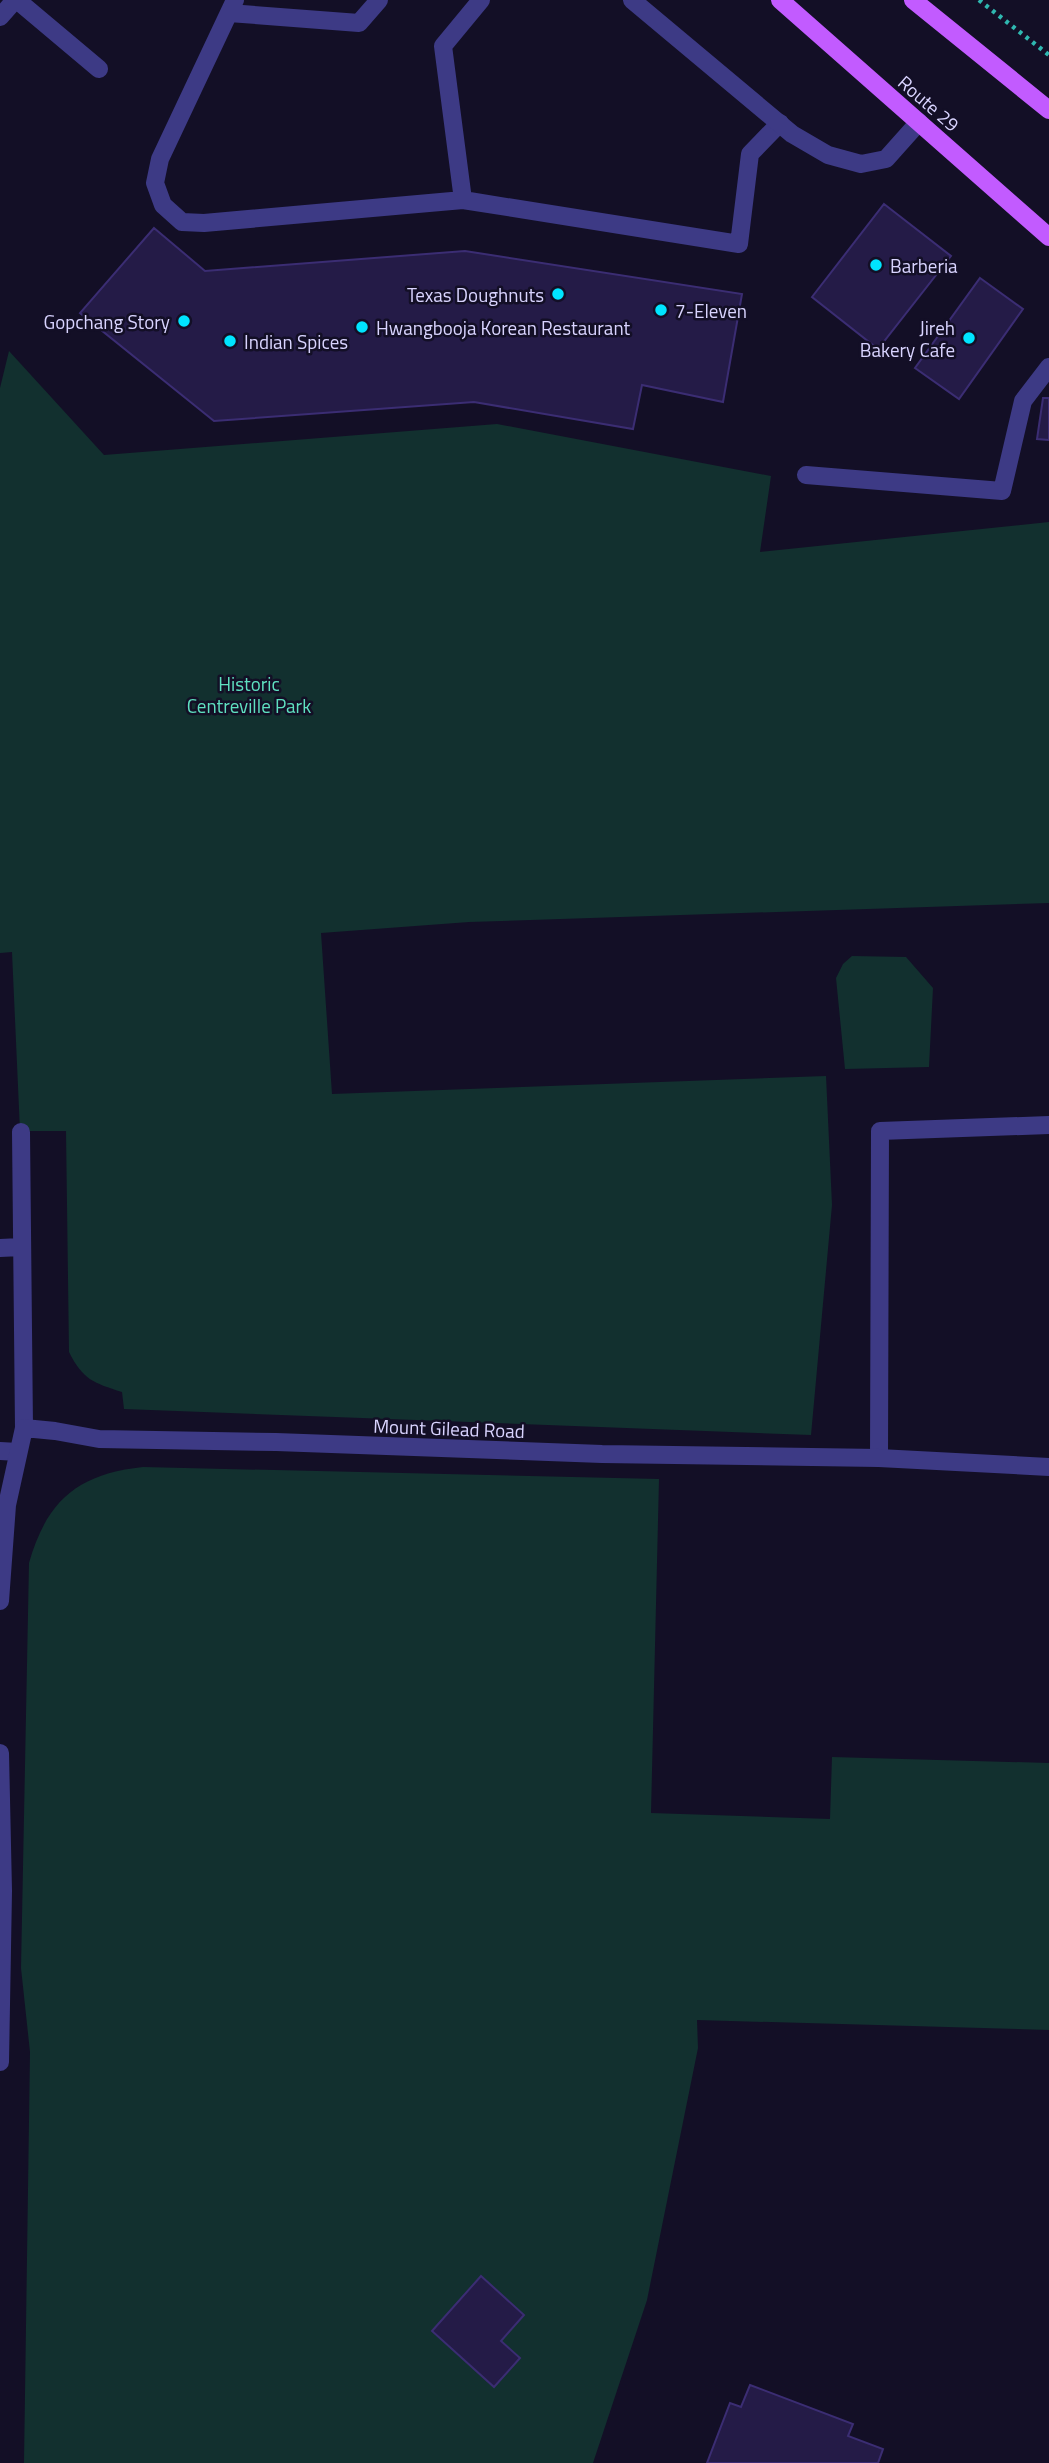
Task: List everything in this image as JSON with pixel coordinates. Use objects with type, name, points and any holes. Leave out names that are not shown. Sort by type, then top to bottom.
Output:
[{"type":"main road","name":"Route 29","points":[[780,0],[1049,237]]},
{"type":"main road","points":[[923,3],[1049,110]]},
{"type":"street","points":[[0,18],[16,0],[99,69]]},
{"type":"street","points":[[379,0],[359,23],[232,6],[160,159],[155,183],[163,205],[182,222],[204,223],[463,201],[739,244],[750,154],[780,123]]},
{"type":"street","points":[[463,201],[443,46],[481,0]]},
{"type":"street","points":[[632,0],[792,134],[828,155],[861,164],[886,159],[919,122]]},
{"type":"street","points":[[806,475],[1002,491],[1023,401],[1049,368]]},
{"type":"street","points":[[879,1458],[880,1131],[1049,1125]]},
{"type":"street","points":[[0,1601],[7,1505],[24,1427],[21,1132]]},
{"type":"street","points":[[0,1248],[21,1247]]},
{"type":"street","name":"Mount Gilead Road","points":[[24,1427],[99,1439],[276,1442],[602,1454],[879,1458],[1049,1467]]},
{"type":"street","points":[[0,1451],[18,1452]]},
{"type":"street","points":[[0,1753],[3,1891],[0,2062]]},
{"type":"path","points":[[979,0],[1049,55]]},
{"type":"green space","name":"Historic Centreville Park","points":[[9,351],[104,455],[497,424],[771,476],[760,552],[1049,522],[1049,903],[469,922],[321,933],[332,1094],[826,1076],[832,1205],[811,1435],[124,1409],[122,1392],[97,1383],[79,1369],[69,1352],[66,1131],[20,1131],[12,952],[0,953],[0,388]]},
{"type":"green space","points":[[852,956],[906,957],[933,988],[929,1067],[845,1069],[836,978],[843,964]]},
{"type":"green space","points":[[143,1467],[659,1479],[651,1813],[830,1819],[832,1757],[1049,1763],[1049,2030],[697,2020],[698,2048],[647,2300],[593,2463],[24,2463],[30,2052],[21,1968],[29,1563],[45,1522],[68,1494],[100,1476]]},
{"type":"building","points":[[884,204],[951,256],[878,349],[812,297]]},
{"type":"building","points":[[154,228],[205,271],[465,251],[742,294],[723,402],[642,385],[633,429],[474,402],[214,421],[80,313]]},
{"type":"building","name":"Jireh Bakery Cafe","points":[[980,278],[1023,309],[959,399],[915,368]]},
{"type":"building","points":[[1043,398],[1049,398],[1049,440],[1037,439]]},
{"type":"building","points":[[481,2276],[524,2315],[501,2341],[520,2358],[494,2387],[432,2331]]},
{"type":"building","points":[[750,2385],[853,2424],[848,2436],[883,2449],[878,2463],[707,2463],[730,2403],[741,2407]]},
{"type":"place","name":"Barberia","points":[[876,265]]},
{"type":"place","name":"Texas Doughnuts","points":[[558,294]]},
{"type":"place","name":"7-Eleven","points":[[661,310]]},
{"type":"place","name":"Gopchang Story","points":[[184,321]]},
{"type":"place","name":"Hwangbooja Korean Restaurant","points":[[362,327]]},
{"type":"place","name":"Jireh Bakery Cafe","points":[[969,338]]},
{"type":"place","name":"Indian Spices","points":[[230,341]]}]
